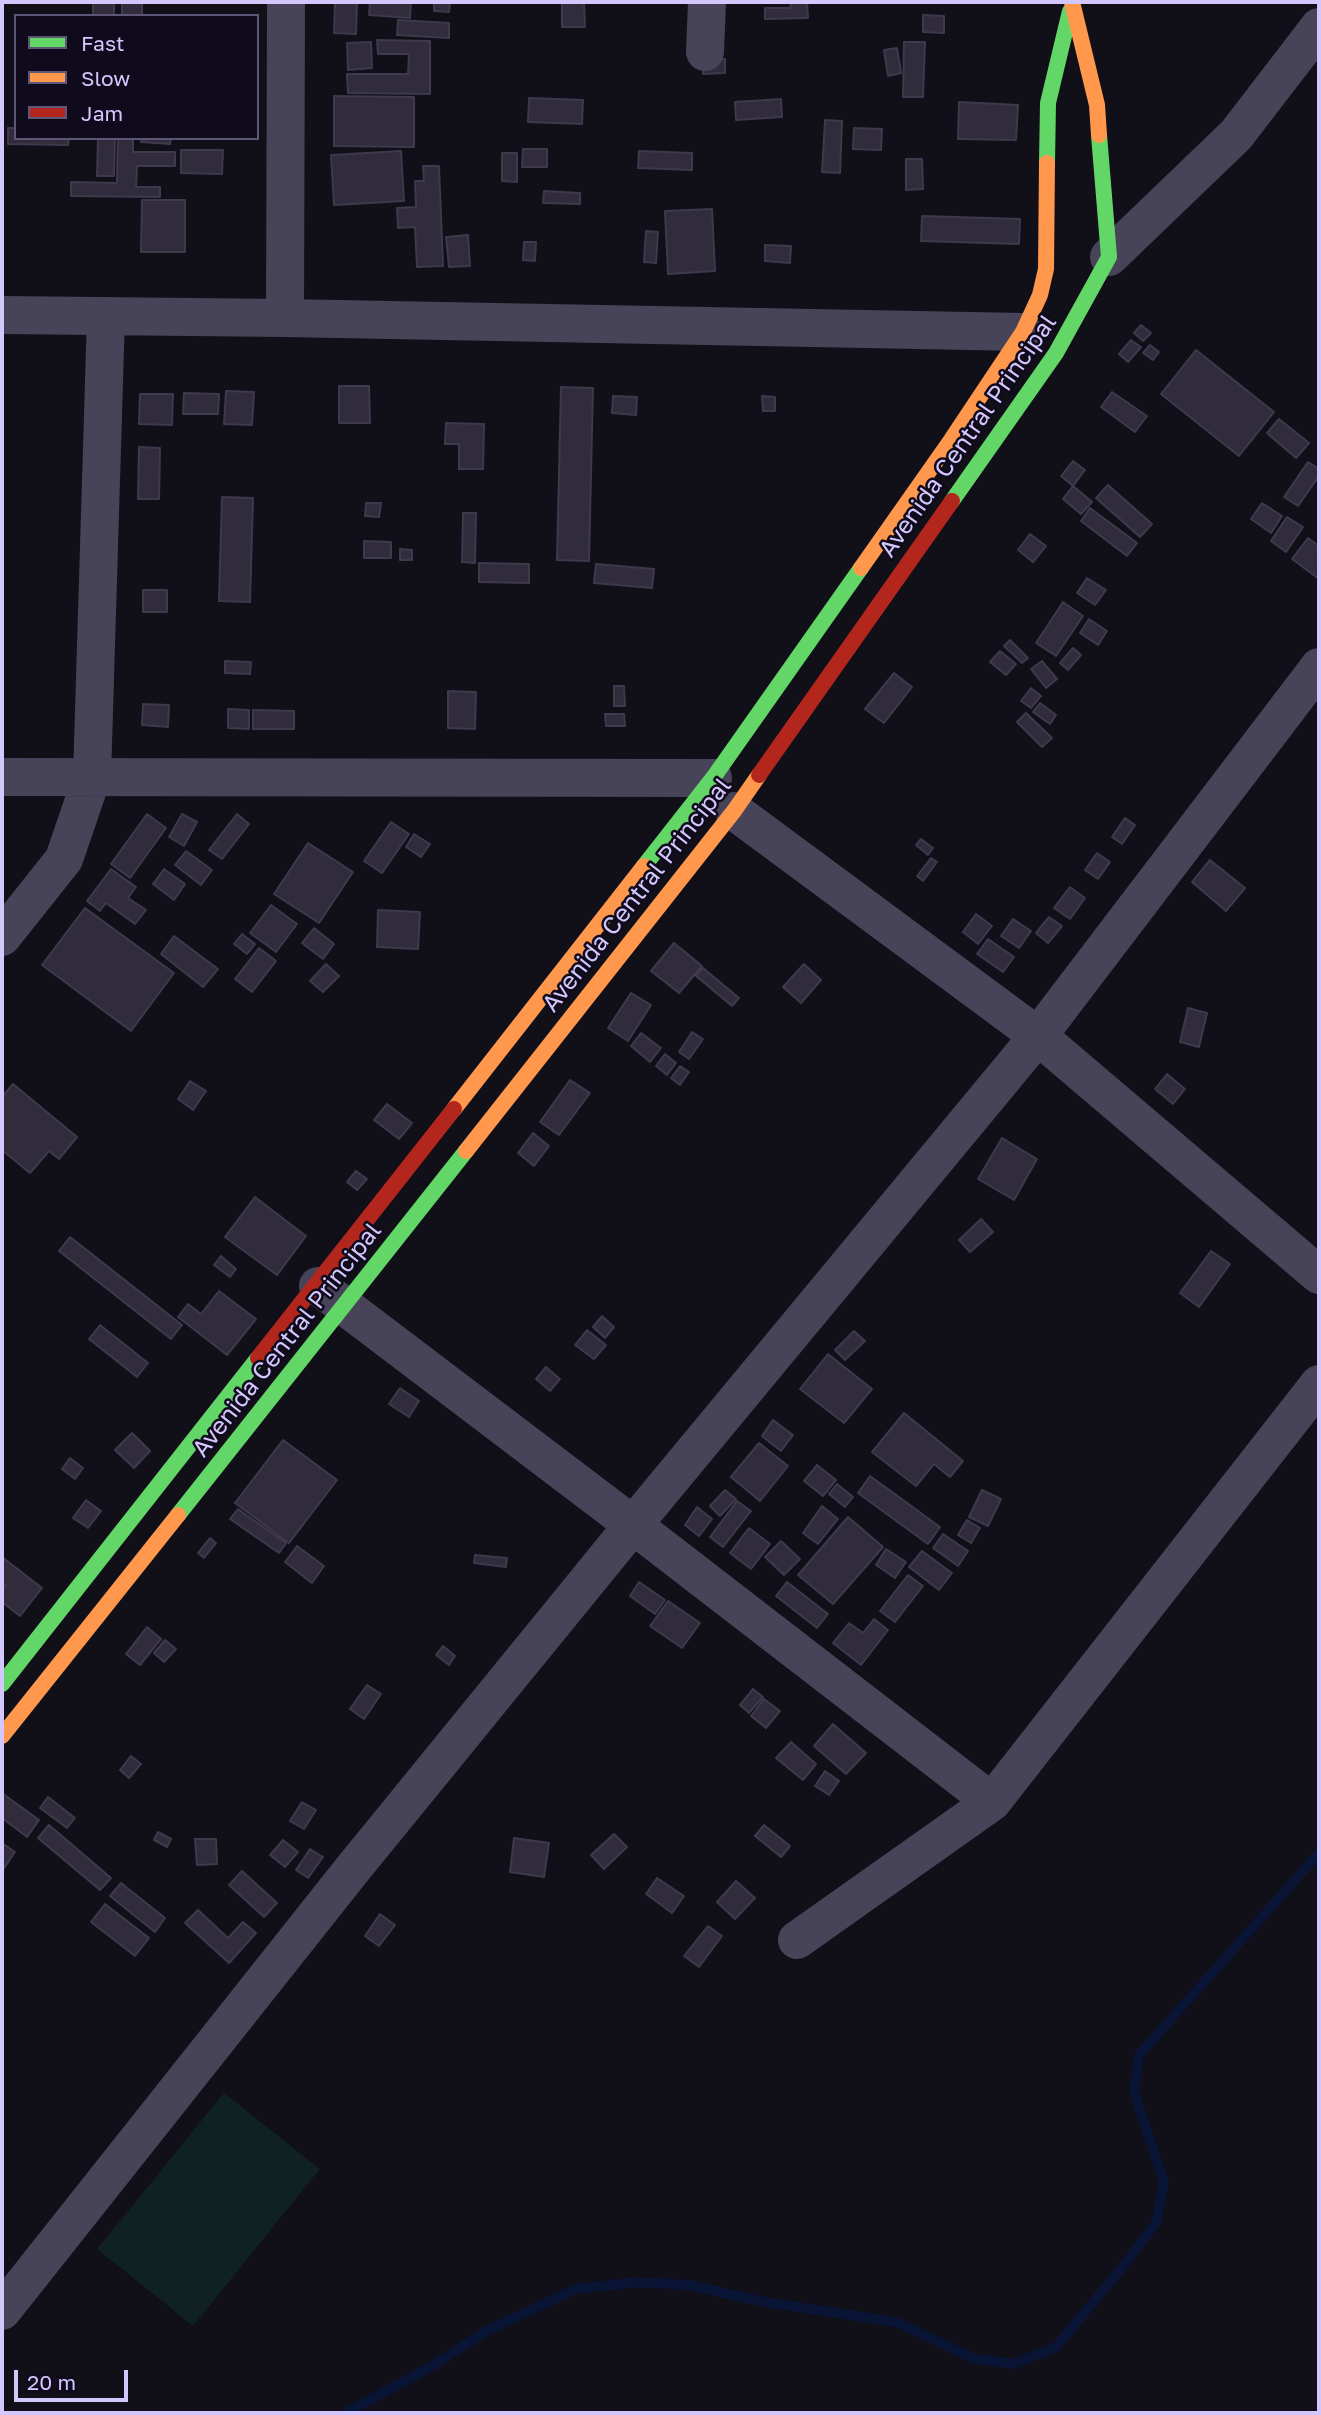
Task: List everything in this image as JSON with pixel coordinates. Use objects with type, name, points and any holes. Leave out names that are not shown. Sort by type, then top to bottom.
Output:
[{"type":"street","points":[[285,318],[286,2]]},
{"type":"street","points":[[705,52],[707,2]]},
{"type":"street","name":"Avenida Central Principal","points":[[2,1684],[734,811],[1056,353],[1108,257],[1097,105],[1072,2]]},
{"type":"street","name":"Avenida Central Principal","points":[[2,1735],[713,778],[951,440],[1023,332],[1040,295],[1046,269],[1048,103],[1072,2]]},
{"type":"street","points":[[1108,257],[1236,135],[1319,27]]},
{"type":"street","points":[[2,315],[1023,332]]},
{"type":"street","points":[[2,937],[64,859],[92,777],[106,316]]},
{"type":"street","points":[[2,2311],[351,1871],[1038,1036],[1319,667]]},
{"type":"street","points":[[2,777],[713,778]]},
{"type":"street","points":[[734,811],[1038,1036],[1319,1275]]},
{"type":"street","points":[[329,1295],[992,1802]]},
{"type":"street","points":[[797,1940],[992,1802],[1319,1384]]},
{"type":"shaded area","points":[[224,2093],[320,2169],[193,2326],[97,2249]]},
{"type":"building","points":[[93,2],[114,2],[114,14],[93,14]]},
{"type":"building","points":[[122,2],[142,2],[142,14],[122,14]]},
{"type":"building","points":[[335,2],[357,2],[356,34],[334,33]]},
{"type":"building","points":[[370,2],[411,2],[410,18],[369,15]]},
{"type":"building","points":[[434,2],[450,2],[449,12],[434,11]]},
{"type":"building","points":[[562,2],[584,2],[585,27],[562,27]]},
{"type":"building","points":[[790,2],[807,2],[808,18],[765,19],[765,8],[791,8]]},
{"type":"building","points":[[923,15],[944,16],[944,33],[923,32]]},
{"type":"building","points":[[398,20],[449,23],[449,38],[397,35]]},
{"type":"building","points":[[377,40],[430,41],[430,94],[348,93],[347,74],[408,74],[409,54],[378,54]]},
{"type":"building","points":[[371,42],[372,68],[348,70],[347,43]]},
{"type":"building","points":[[904,42],[925,42],[923,97],[903,97]]},
{"type":"building","points":[[897,48],[901,73],[888,76],[884,50]]},
{"type":"building","points":[[725,59],[725,73],[703,74],[703,60]]},
{"type":"building","points":[[334,96],[414,97],[414,147],[334,146]]},
{"type":"building","points":[[529,98],[583,100],[582,124],[528,122]]},
{"type":"building","points":[[781,99],[782,117],[736,120],[735,102]]},
{"type":"building","points":[[959,102],[1018,105],[1016,140],[958,139]]},
{"type":"building","points":[[825,120],[842,121],[840,173],[822,172]]},
{"type":"building","points":[[8,128],[14,128],[14,140],[69,140],[68,145],[8,144]]},
{"type":"building","points":[[854,128],[882,129],[881,150],[853,149]]},
{"type":"building","points":[[98,140],[115,140],[114,176],[97,176]]},
{"type":"building","points":[[118,140],[133,140],[133,152],[175,152],[175,166],[137,166],[136,187],[160,187],[160,197],[71,196],[71,182],[117,183]]},
{"type":"building","points":[[142,140],[171,140],[170,144]]},
{"type":"building","points":[[523,149],[547,149],[547,167],[522,167]]},
{"type":"building","points":[[181,150],[223,150],[222,174],[181,173]]},
{"type":"building","points":[[401,151],[404,201],[334,205],[331,155]]},
{"type":"building","points":[[639,151],[692,153],[692,170],[638,168]]},
{"type":"building","points":[[502,153],[517,153],[517,182],[502,181]]},
{"type":"building","points":[[906,159],[922,159],[923,189],[906,190]]},
{"type":"building","points":[[423,166],[439,166],[443,266],[417,267],[415,227],[398,228],[397,208],[416,207],[415,181],[424,181]]},
{"type":"building","points":[[544,191],[580,193],[580,204],[543,203]]},
{"type":"building","points":[[142,200],[185,200],[185,252],[141,252]]},
{"type":"building","points":[[712,209],[715,271],[668,274],[665,211]]},
{"type":"building","points":[[922,216],[1020,219],[1019,244],[921,241]]},
{"type":"building","points":[[646,231],[658,232],[656,263],[644,262]]},
{"type":"building","points":[[468,235],[470,266],[449,267],[446,237]]},
{"type":"building","points":[[524,242],[536,242],[535,261],[523,260]]},
{"type":"building","points":[[765,245],[791,246],[790,263],[765,261]]},
{"type":"building","points":[[1141,325],[1151,333],[1143,341],[1134,333]]},
{"type":"building","points":[[1131,340],[1141,347],[1128,362],[1119,354]]},
{"type":"building","points":[[1150,345],[1159,352],[1153,360],[1143,353]]},
{"type":"building","points":[[1196,350],[1274,412],[1239,456],[1161,394]]},
{"type":"building","points":[[339,386],[369,386],[370,423],[339,423]]},
{"type":"building","points":[[561,387],[593,388],[589,561],[557,560]]},
{"type":"building","points":[[226,391],[254,392],[252,425],[224,424]]},
{"type":"building","points":[[1112,392],[1147,416],[1135,432],[1101,407]]},
{"type":"building","points":[[184,393],[219,394],[218,414],[183,414]]},
{"type":"building","points":[[140,394],[173,394],[172,425],[139,424]]},
{"type":"building","points":[[613,396],[637,397],[636,415],[612,413]]},
{"type":"building","points":[[762,396],[775,397],[775,411],[763,411]]},
{"type":"building","points":[[1279,419],[1309,443],[1296,458],[1267,433]]},
{"type":"building","points":[[446,423],[484,424],[483,469],[459,469],[459,444],[445,444]]},
{"type":"building","points":[[139,447],[160,448],[159,499],[138,499]]},
{"type":"building","points":[[1073,461],[1085,470],[1073,486],[1061,476]]},
{"type":"building","points":[[1308,462],[1319,469],[1319,476],[1298,506],[1284,497]]},
{"type":"building","points":[[1108,485],[1152,524],[1140,537],[1096,498]]},
{"type":"building","points":[[1073,486],[1092,502],[1081,514],[1063,499]]},
{"type":"building","points":[[222,497],[253,498],[250,602],[219,601]]},
{"type":"building","points":[[366,503],[381,503],[379,517],[365,516]]},
{"type":"building","points":[[1262,503],[1282,516],[1271,533],[1251,519]]},
{"type":"building","points":[[1090,508],[1137,543],[1127,556],[1081,521]]},
{"type":"building","points":[[463,513],[476,513],[475,563],[462,562]]},
{"type":"building","points":[[1287,517],[1303,527],[1286,552],[1271,541]]},
{"type":"building","points":[[1030,534],[1046,546],[1033,562],[1018,550]]},
{"type":"building","points":[[1308,538],[1319,546],[1319,579],[1292,559]]},
{"type":"building","points":[[364,541],[391,542],[391,558],[364,558]]},
{"type":"building","points":[[400,549],[412,550],[412,560],[400,560]]},
{"type":"building","points":[[479,563],[529,564],[529,583],[479,582]]},
{"type":"building","points":[[596,564],[654,569],[652,588],[594,583]]},
{"type":"building","points":[[1087,578],[1106,590],[1095,605],[1077,593]]},
{"type":"building","points":[[143,590],[167,590],[167,612],[143,612]]},
{"type":"building","points":[[1063,602],[1083,616],[1056,656],[1036,643]]},
{"type":"building","points":[[1089,619],[1107,631],[1098,645],[1080,633]]},
{"type":"building","points":[[1010,640],[1028,658],[1022,663],[1004,646]]},
{"type":"building","points":[[1073,648],[1081,655],[1068,670],[1060,663]]},
{"type":"building","points":[[1000,651],[1016,664],[1006,675],[990,662]]},
{"type":"building","points":[[225,661],[251,662],[250,674],[225,673]]},
{"type":"building","points":[[1042,661],[1057,679],[1046,688],[1031,669]]},
{"type":"building","points":[[894,673],[912,687],[884,723],[865,709]]},
{"type":"building","points":[[614,686],[624,686],[625,706],[614,706]]},
{"type":"building","points":[[1031,688],[1041,696],[1031,708],[1021,701]]},
{"type":"building","points":[[448,691],[476,692],[475,729],[448,728]]},
{"type":"building","points":[[1040,703],[1056,715],[1050,724],[1033,712]]},
{"type":"building","points":[[143,704],[169,705],[168,727],[142,725]]},
{"type":"building","points":[[228,709],[249,710],[249,729],[228,728]]},
{"type":"building","points":[[253,710],[294,711],[294,729],[253,729]]},
{"type":"building","points":[[1026,713],[1052,738],[1042,747],[1017,722]]},
{"type":"building","points":[[605,714],[624,714],[625,726],[606,726]]},
{"type":"building","points":[[147,814],[166,828],[130,878],[111,864]]},
{"type":"building","points":[[182,814],[197,822],[184,846],[169,837]]},
{"type":"building","points":[[237,814],[249,824],[222,859],[209,850]]},
{"type":"building","points":[[1125,818],[1135,825],[1122,844],[1112,837]]},
{"type":"building","points":[[391,822],[409,834],[382,873],[364,861]]},
{"type":"building","points":[[414,834],[430,844],[421,857],[406,847]]},
{"type":"building","points":[[921,839],[933,848],[928,855],[916,845]]},
{"type":"building","points":[[308,843],[353,872],[319,923],[274,894]]},
{"type":"building","points":[[186,851],[212,870],[201,885],[175,865]]},
{"type":"building","points":[[1097,853],[1110,862],[1098,879],[1085,870]]},
{"type":"building","points":[[931,858],[937,862],[923,881],[917,876]]},
{"type":"building","points":[[1210,860],[1245,888],[1226,911],[1192,882]]},
{"type":"building","points":[[111,869],[136,887],[128,898],[146,910],[135,924],[106,903],[100,911],[87,901]]},
{"type":"building","points":[[164,869],[185,884],[174,900],[153,884]]},
{"type":"building","points":[[1070,887],[1085,898],[1070,919],[1054,908]]},
{"type":"building","points":[[271,905],[297,924],[276,952],[250,933]]},
{"type":"building","points":[[85,908],[174,973],[131,1031],[42,965]]},
{"type":"building","points":[[378,910],[420,912],[418,949],[377,947]]},
{"type":"building","points":[[976,914],[992,926],[978,944],[963,932]]},
{"type":"building","points":[[1049,917],[1062,926],[1048,943],[1036,933]]},
{"type":"building","points":[[1013,919],[1031,931],[1019,948],[1001,936]]},
{"type":"building","points":[[314,928],[334,944],[323,959],[302,943]]},
{"type":"building","points":[[242,934],[255,944],[247,954],[234,944]]},
{"type":"building","points":[[174,936],[218,969],[203,987],[161,954]]},
{"type":"building","points":[[988,939],[1014,957],[1003,972],[977,954]]},
{"type":"building","points":[[674,943],[702,966],[679,993],[651,971]]},
{"type":"building","points":[[259,948],[276,961],[252,992],[235,979]]},
{"type":"building","points":[[326,964],[339,976],[323,992],[310,981]]},
{"type":"building","points":[[804,964],[821,980],[801,1003],[783,987]]},
{"type":"building","points":[[703,968],[739,998],[732,1006],[696,976]]},
{"type":"building","points":[[631,993],[651,1005],[628,1041],[608,1028]]},
{"type":"building","points":[[1188,1008],[1207,1013],[1199,1047],[1180,1042]]},
{"type":"building","points":[[692,1032],[703,1039],[689,1059],[679,1052]]},
{"type":"building","points":[[641,1033],[661,1048],[650,1062],[631,1046]]},
{"type":"building","points":[[665,1054],[676,1063],[667,1075],[656,1066]]},
{"type":"building","points":[[680,1066],[689,1072],[680,1085],[671,1078]]},
{"type":"building","points":[[1167,1074],[1185,1089],[1173,1104],[1155,1089]]},
{"type":"building","points":[[570,1080],[590,1093],[559,1135],[540,1122]]},
{"type":"building","points":[[190,1081],[206,1091],[193,1110],[178,1099]]},
{"type":"building","points":[[13,1084],[77,1137],[59,1159],[49,1151],[30,1173],[2,1150],[2,1097]]},
{"type":"building","points":[[387,1104],[412,1123],[399,1139],[374,1120]]},
{"type":"building","points":[[533,1133],[549,1146],[534,1166],[518,1153]]},
{"type":"building","points":[[1002,1138],[1037,1159],[1014,1200],[978,1179]]},
{"type":"building","points":[[356,1171],[367,1179],[357,1190],[347,1182]]},
{"type":"building","points":[[255,1197],[306,1236],[277,1275],[225,1237]]},
{"type":"building","points":[[981,1219],[993,1232],[970,1252],[959,1240]]},
{"type":"building","points":[[70,1237],[182,1325],[171,1339],[59,1251]]},
{"type":"building","points":[[1211,1251],[1230,1264],[1199,1307],[1180,1293]]},
{"type":"building","points":[[221,1256],[236,1269],[230,1277],[214,1265]]},
{"type":"building","points":[[219,1291],[256,1319],[227,1355],[178,1317],[188,1304],[201,1314]]},
{"type":"building","points":[[602,1316],[614,1327],[605,1338],[593,1327]]},
{"type":"building","points":[[100,1325],[148,1363],[137,1377],[89,1339]]},
{"type":"building","points":[[587,1330],[606,1345],[594,1359],[575,1345]]},
{"type":"building","points":[[854,1331],[865,1341],[845,1360],[835,1350]]},
{"type":"building","points":[[828,1354],[872,1389],[844,1423],[800,1389]]},
{"type":"building","points":[[546,1367],[560,1379],[550,1391],[536,1379]]},
{"type":"building","points":[[400,1388],[419,1401],[409,1417],[389,1404]]},
{"type":"building","points":[[904,1413],[963,1461],[950,1477],[934,1464],[916,1486],[872,1452]]},
{"type":"building","points":[[773,1420],[793,1435],[781,1451],[762,1436]]},
{"type":"building","points":[[132,1433],[150,1451],[134,1468],[115,1450]]},
{"type":"building","points":[[283,1440],[337,1480],[289,1543],[235,1503]]},
{"type":"building","points":[[759,1443],[788,1466],[760,1501],[731,1477]]},
{"type":"building","points":[[70,1458],[83,1468],[75,1479],[62,1469]]},
{"type":"building","points":[[817,1465],[836,1480],[823,1496],[804,1481]]},
{"type":"building","points":[[870,1476],[940,1527],[928,1544],[858,1493]]},
{"type":"building","points":[[837,1484],[853,1497],[845,1507],[829,1494]]},
{"type":"building","points":[[725,1490],[736,1499],[720,1516],[710,1506]]},
{"type":"building","points":[[982,1490],[1001,1499],[988,1526],[969,1517]]},
{"type":"building","points":[[86,1500],[101,1511],[88,1528],[73,1518]]},
{"type":"building","points":[[737,1501],[751,1511],[723,1547],[710,1537]]},
{"type":"building","points":[[822,1506],[838,1519],[818,1544],[803,1533]]},
{"type":"building","points":[[697,1507],[712,1519],[699,1536],[685,1525]]},
{"type":"building","points":[[238,1509],[286,1543],[279,1553],[230,1519]]},
{"type":"building","points":[[848,1517],[883,1547],[833,1604],[798,1575]]},
{"type":"building","points":[[967,1520],[980,1528],[971,1543],[958,1535]]},
{"type":"building","points":[[749,1528],[770,1544],[751,1569],[730,1553]]},
{"type":"building","points":[[943,1534],[968,1551],[958,1566],[933,1548]]},
{"type":"building","points":[[210,1538],[216,1543],[204,1558],[198,1553]]},
{"type":"building","points":[[781,1541],[800,1559],[784,1575],[765,1557]]},
{"type":"building","points":[[297,1546],[324,1566],[312,1583],[285,1562]]},
{"type":"building","points":[[886,1549],[906,1562],[895,1578],[876,1565]]},
{"type":"building","points":[[922,1551],[952,1573],[939,1590],[909,1567]]},
{"type":"building","points":[[475,1555],[507,1558],[506,1567],[474,1563]]},
{"type":"building","points":[[2,1557],[42,1588],[20,1616],[2,1602],[2,1591],[6,1585],[2,1582]]},
{"type":"building","points":[[908,1575],[923,1586],[895,1622],[880,1611]]},
{"type":"building","points":[[639,1582],[665,1600],[655,1614],[630,1596]]},
{"type":"building","points":[[787,1582],[828,1614],[817,1628],[776,1596]]},
{"type":"building","points":[[668,1601],[700,1623],[682,1648],[650,1626]]},
{"type":"building","points":[[874,1619],[888,1630],[861,1665],[833,1643],[849,1623],[863,1633]]},
{"type":"building","points":[[147,1627],[161,1639],[140,1665],[126,1654]]},
{"type":"building","points":[[165,1640],[176,1649],[164,1662],[154,1653]]},
{"type":"building","points":[[443,1646],[455,1656],[449,1665],[436,1655]]},
{"type":"building","points":[[367,1685],[381,1694],[364,1719],[350,1709]]},
{"type":"building","points":[[753,1689],[763,1697],[749,1713],[740,1705]]},
{"type":"building","points":[[764,1699],[780,1711],[766,1728],[751,1716]]},
{"type":"building","points":[[833,1724],[866,1753],[846,1774],[814,1746]]},
{"type":"building","points":[[791,1742],[816,1764],[803,1780],[776,1758]]},
{"type":"building","points":[[131,1756],[141,1764],[129,1778],[120,1770]]},
{"type":"building","points":[[825,1771],[839,1781],[829,1795],[815,1786]]},
{"type":"building","points":[[2,1793],[39,1820],[27,1837],[2,1818]]},
{"type":"building","points":[[48,1797],[75,1818],[67,1828],[40,1808]]},
{"type":"building","points":[[302,1802],[316,1810],[304,1829],[290,1821]]},
{"type":"building","points":[[49,1825],[111,1878],[100,1890],[38,1838]]},
{"type":"building","points":[[764,1825],[790,1846],[781,1857],[755,1836]]},
{"type":"building","points":[[158,1832],[171,1839],[167,1847],[154,1840]]},
{"type":"building","points":[[614,1834],[627,1847],[604,1869],[591,1855]]},
{"type":"building","points":[[514,1838],[549,1843],[544,1877],[510,1872]]},
{"type":"building","points":[[195,1839],[216,1839],[217,1864],[197,1865]]},
{"type":"building","points":[[283,1840],[298,1852],[285,1867],[270,1855]]},
{"type":"building","points":[[2,1843],[15,1852],[2,1871]]},
{"type":"building","points":[[310,1849],[323,1857],[308,1878],[296,1870]]},
{"type":"building","points":[[242,1871],[277,1903],[264,1917],[229,1885]]},
{"type":"building","points":[[657,1878],[684,1896],[672,1913],[646,1894]]},
{"type":"building","points":[[736,1881],[755,1898],[735,1919],[717,1902]]},
{"type":"building","points":[[121,1883],[165,1918],[155,1932],[110,1896]]},
{"type":"building","points":[[105,1904],[149,1938],[135,1956],[91,1922]]},
{"type":"building","points":[[198,1910],[228,1938],[243,1922],[256,1933],[229,1963],[185,1923]]},
{"type":"building","points":[[380,1914],[395,1925],[379,1946],[365,1936]]},
{"type":"building","points":[[708,1926],[722,1936],[699,1967],[684,1956]]},
{"type":"waterway","points":[[346,2413],[434,2365],[486,2331],[576,2289],[637,2282],[689,2285],[764,2302],[896,2322],[975,2359],[1014,2364],[1056,2347],[1156,2223],[1164,2182],[1134,2092],[1139,2055],[1319,1853]]},
{"type":"traffic: fast","points":[[1047,163],[1048,103],[1070,11]]},
{"type":"traffic: fast","points":[[952,501],[1056,353],[1109,257],[1099,135]]},
{"type":"traffic: fast","points":[[644,866],[713,778],[861,568]]},
{"type":"traffic: fast","points":[[178,1515],[466,1151]]},
{"type":"traffic: fast","points":[[2,1684],[258,1358]]},
{"type":"traffic: slow","points":[[1072,2],[1097,105],[1099,135]]},
{"type":"traffic: slow","points":[[861,568],[1023,332],[1040,295],[1046,269],[1047,163]]},
{"type":"traffic: slow","points":[[466,1151],[734,811],[759,775]]},
{"type":"traffic: slow","points":[[454,1109],[644,866]]},
{"type":"traffic: slow","points":[[2,1736],[178,1515]]},
{"type":"traffic: jam","points":[[759,775],[952,501]]},
{"type":"traffic: jam","points":[[258,1358],[454,1109]]}]
